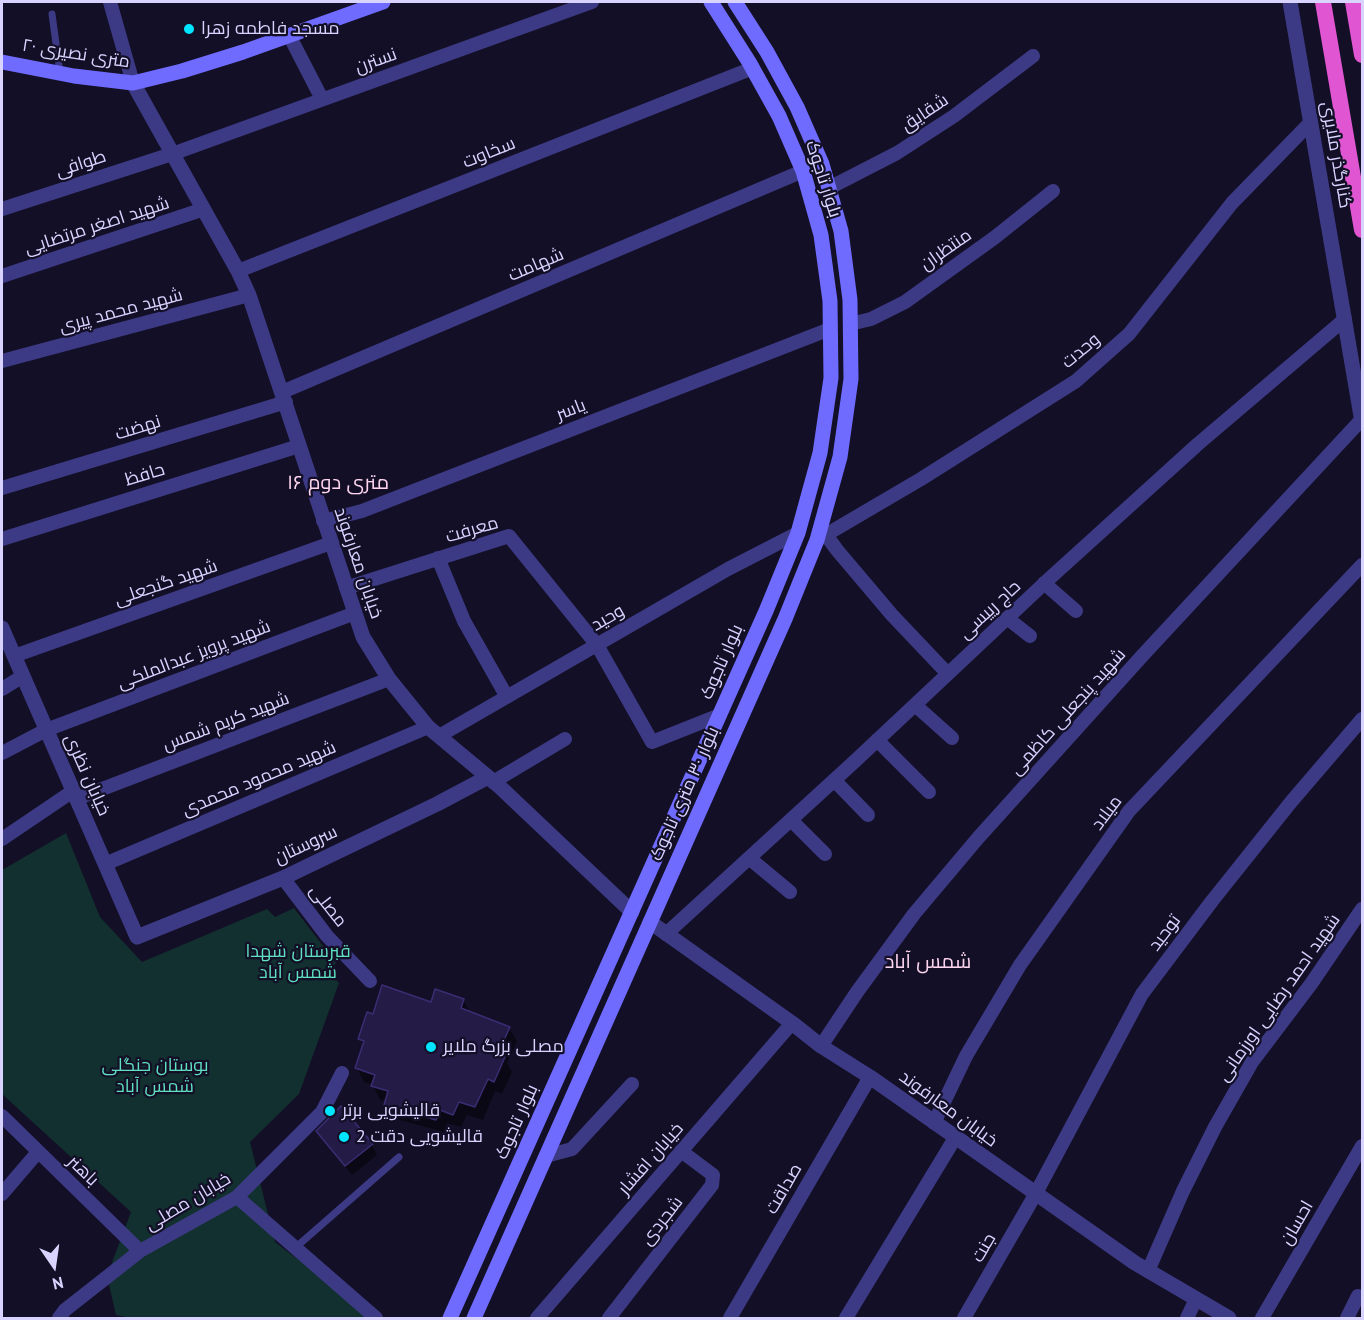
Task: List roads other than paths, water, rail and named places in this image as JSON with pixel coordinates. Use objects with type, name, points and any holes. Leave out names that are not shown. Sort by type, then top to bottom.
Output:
[{"type":"highway","points":[[1323,2],[1362,230]]},
{"type":"highway","points":[[1353,2],[1362,54]]},
{"type":"main road","name":"۲۰ متری نصیری","points":[[2,62],[133,83],[182,71],[289,35],[349,7],[383,2]]},
{"type":"main road","name":"بلوار تاجوک","points":[[450,1318],[766,611],[798,533],[820,453],[831,378],[830,302],[821,235],[803,171],[779,116],[753,68],[711,2]]},
{"type":"main road","name":"بلوار ۳۰ متری تاجوک","points":[[474,1318],[822,537],[840,457],[851,379],[850,300],[840,231],[822,164],[797,107],[767,52],[735,2]]},
{"type":"main road","points":[[632,912],[650,922]]},
{"type":"street","points":[[110,2],[133,83]]},
{"type":"street","name":"نسترن","points":[[172,153],[592,2]]},
{"type":"street","name":"کنارگذر ملایری","points":[[1290,2],[1362,421]]},
{"type":"street","points":[[289,35],[322,99]]},
{"type":"street","name":"شقایق","points":[[829,188],[897,153],[954,116],[1033,56]]},
{"type":"street","name":"سخاوت","points":[[238,271],[753,68]]},
{"type":"street","name":"خیابان معارفوند","points":[[133,83],[238,271],[249,295],[363,637],[389,680],[433,731],[490,780],[632,912]]},
{"type":"street","name":"وحدت","points":[[822,537],[921,479],[1076,381],[1129,334],[1232,203],[1311,122]]},
{"type":"street","name":"طوافی","points":[[2,208],[172,153]]},
{"type":"street","name":"شهامت","points":[[284,397],[803,171]]},
{"type":"street","name":"منتظران","points":[[850,324],[871,319],[905,302],[994,238],[1053,191]]},
{"type":"street","name":"شهید اصغر مرتضایی","points":[[2,276],[204,209]]},
{"type":"street","name":"شهید محمد پیری","points":[[2,361],[249,295]]},
{"type":"street","name":"حاج رییسی","points":[[666,934],[1044,583],[1198,444],[1345,319]]},
{"type":"street","name":"یاسر","points":[[324,521],[362,511],[830,329]]},
{"type":"street","name":"نهضت","points":[[2,488],[284,397]]},
{"type":"street","name":"شهید پنجعلی کاظمی","points":[[821,1046],[914,914],[978,838],[1150,647],[1362,421]]},
{"type":"street","name":"حافظ","points":[[2,539],[299,446]]},
{"type":"street","name":"وحید","points":[[433,731],[507,697],[728,569],[798,533]]},
{"type":"street","name":"معرفت","points":[[346,588],[509,536],[597,645]]},
{"type":"street","points":[[822,537],[837,550],[892,615],[948,674]]},
{"type":"street","name":"شهید گنجعلی","points":[[14,656],[331,543]]},
{"type":"street","points":[[438,558],[464,621],[507,697]]},
{"type":"street","name":"میلاد","points":[[934,1123],[966,1056],[1020,964],[1130,811],[1362,565]]},
{"type":"street","points":[[1044,583],[1076,611]]},
{"type":"street","name":"شهید پرویز عبدالملکی","points":[[2,753],[46,730],[355,613]]},
{"type":"street","points":[[1007,618],[1030,636]]},
{"type":"street","name":"خیابان نظری","points":[[2,628],[137,937]]},
{"type":"street","points":[[597,645],[652,742],[720,715]]},
{"type":"street","points":[[2,689],[23,676]]},
{"type":"street","name":"شهید کریم شمس","points":[[2,840],[75,795],[389,680]]},
{"type":"street","points":[[915,705],[952,738]]},
{"type":"street","name":"توحید","points":[[1035,1195],[1143,994],[1212,901],[1291,802],[1362,719]]},
{"type":"street","name":"شهید محمود محمدی","points":[[105,864],[433,731]]},
{"type":"street","points":[[490,780],[565,739]]},
{"type":"street","points":[[877,740],[929,792]]},
{"type":"street","name":"سروستان","points":[[137,937],[283,878],[490,780]]},
{"type":"street","points":[[834,780],[868,815]]},
{"type":"street","points":[[791,820],[825,854]]},
{"type":"street","points":[[749,858],[790,892]]},
{"type":"street","name":"مصلی","points":[[283,878],[327,936],[370,981]]},
{"type":"street","name":"شهید احمد رضایی اورزمانی","points":[[1149,1271],[1183,1191],[1210,1136],[1252,1062],[1311,984],[1362,909]]},
{"type":"street","name":"خیابان معارفوند","points":[[650,922],[821,1046],[870,1077],[1035,1195],[1149,1271],[1229,1318]]},
{"type":"street","name":"خیابان افشار","points":[[537,1318],[792,1023]]},
{"type":"street","name":"خیابان مصلی","points":[[59,1318],[65,1310],[140,1251],[237,1197],[322,1112],[342,1073]]},
{"type":"street","name":"صداقت","points":[[730,1318],[870,1077]]},
{"type":"street","points":[[546,1156],[572,1149],[632,1084]]},
{"type":"street","name":"باهنر","points":[[2,1116],[140,1251]]},
{"type":"street","points":[[846,1318],[955,1138]]},
{"type":"street","name":"احسان","points":[[1262,1318],[1362,1146]]},
{"type":"street","name":"شجردی","points":[[609,1318],[712,1185],[713,1175],[681,1151]]},
{"type":"street","points":[[2,1194],[38,1152]]},
{"type":"street","name":"جنت","points":[[964,1318],[1035,1195]]},
{"type":"street","points":[[237,1197],[376,1318]]},
{"type":"street","points":[[1347,1318],[1358,1296]]},
{"type":"street","points":[[1187,1318],[1196,1299]]},
{"type":"lane","points":[[52,14],[60,73]]},
{"type":"lane","points":[[295,1248],[399,1157]]},
{"type":"place","name":"مسجد فاطمه زهرا","points":[[189,29]]},
{"type":"place","name":"مصلی بزرگ ملایر","points":[[431,1047]]},
{"type":"place","name":"قالیشویی برتر","points":[[330,1111]]},
{"type":"place","name":"قالیشویی دقت 2","points":[[344,1137]]},
{"type":"district","name":"۱۶ متری دوم","points":[[338,483]]},
{"type":"district","name":"شمس آباد","points":[[928,962]]},
{"type":"park label","name":"قبرستان شهدا شمس آباد","points":[[298,962]]},
{"type":"park label","name":"بوستان جنگلی شمس آباد","points":[[155,1076]]}]
